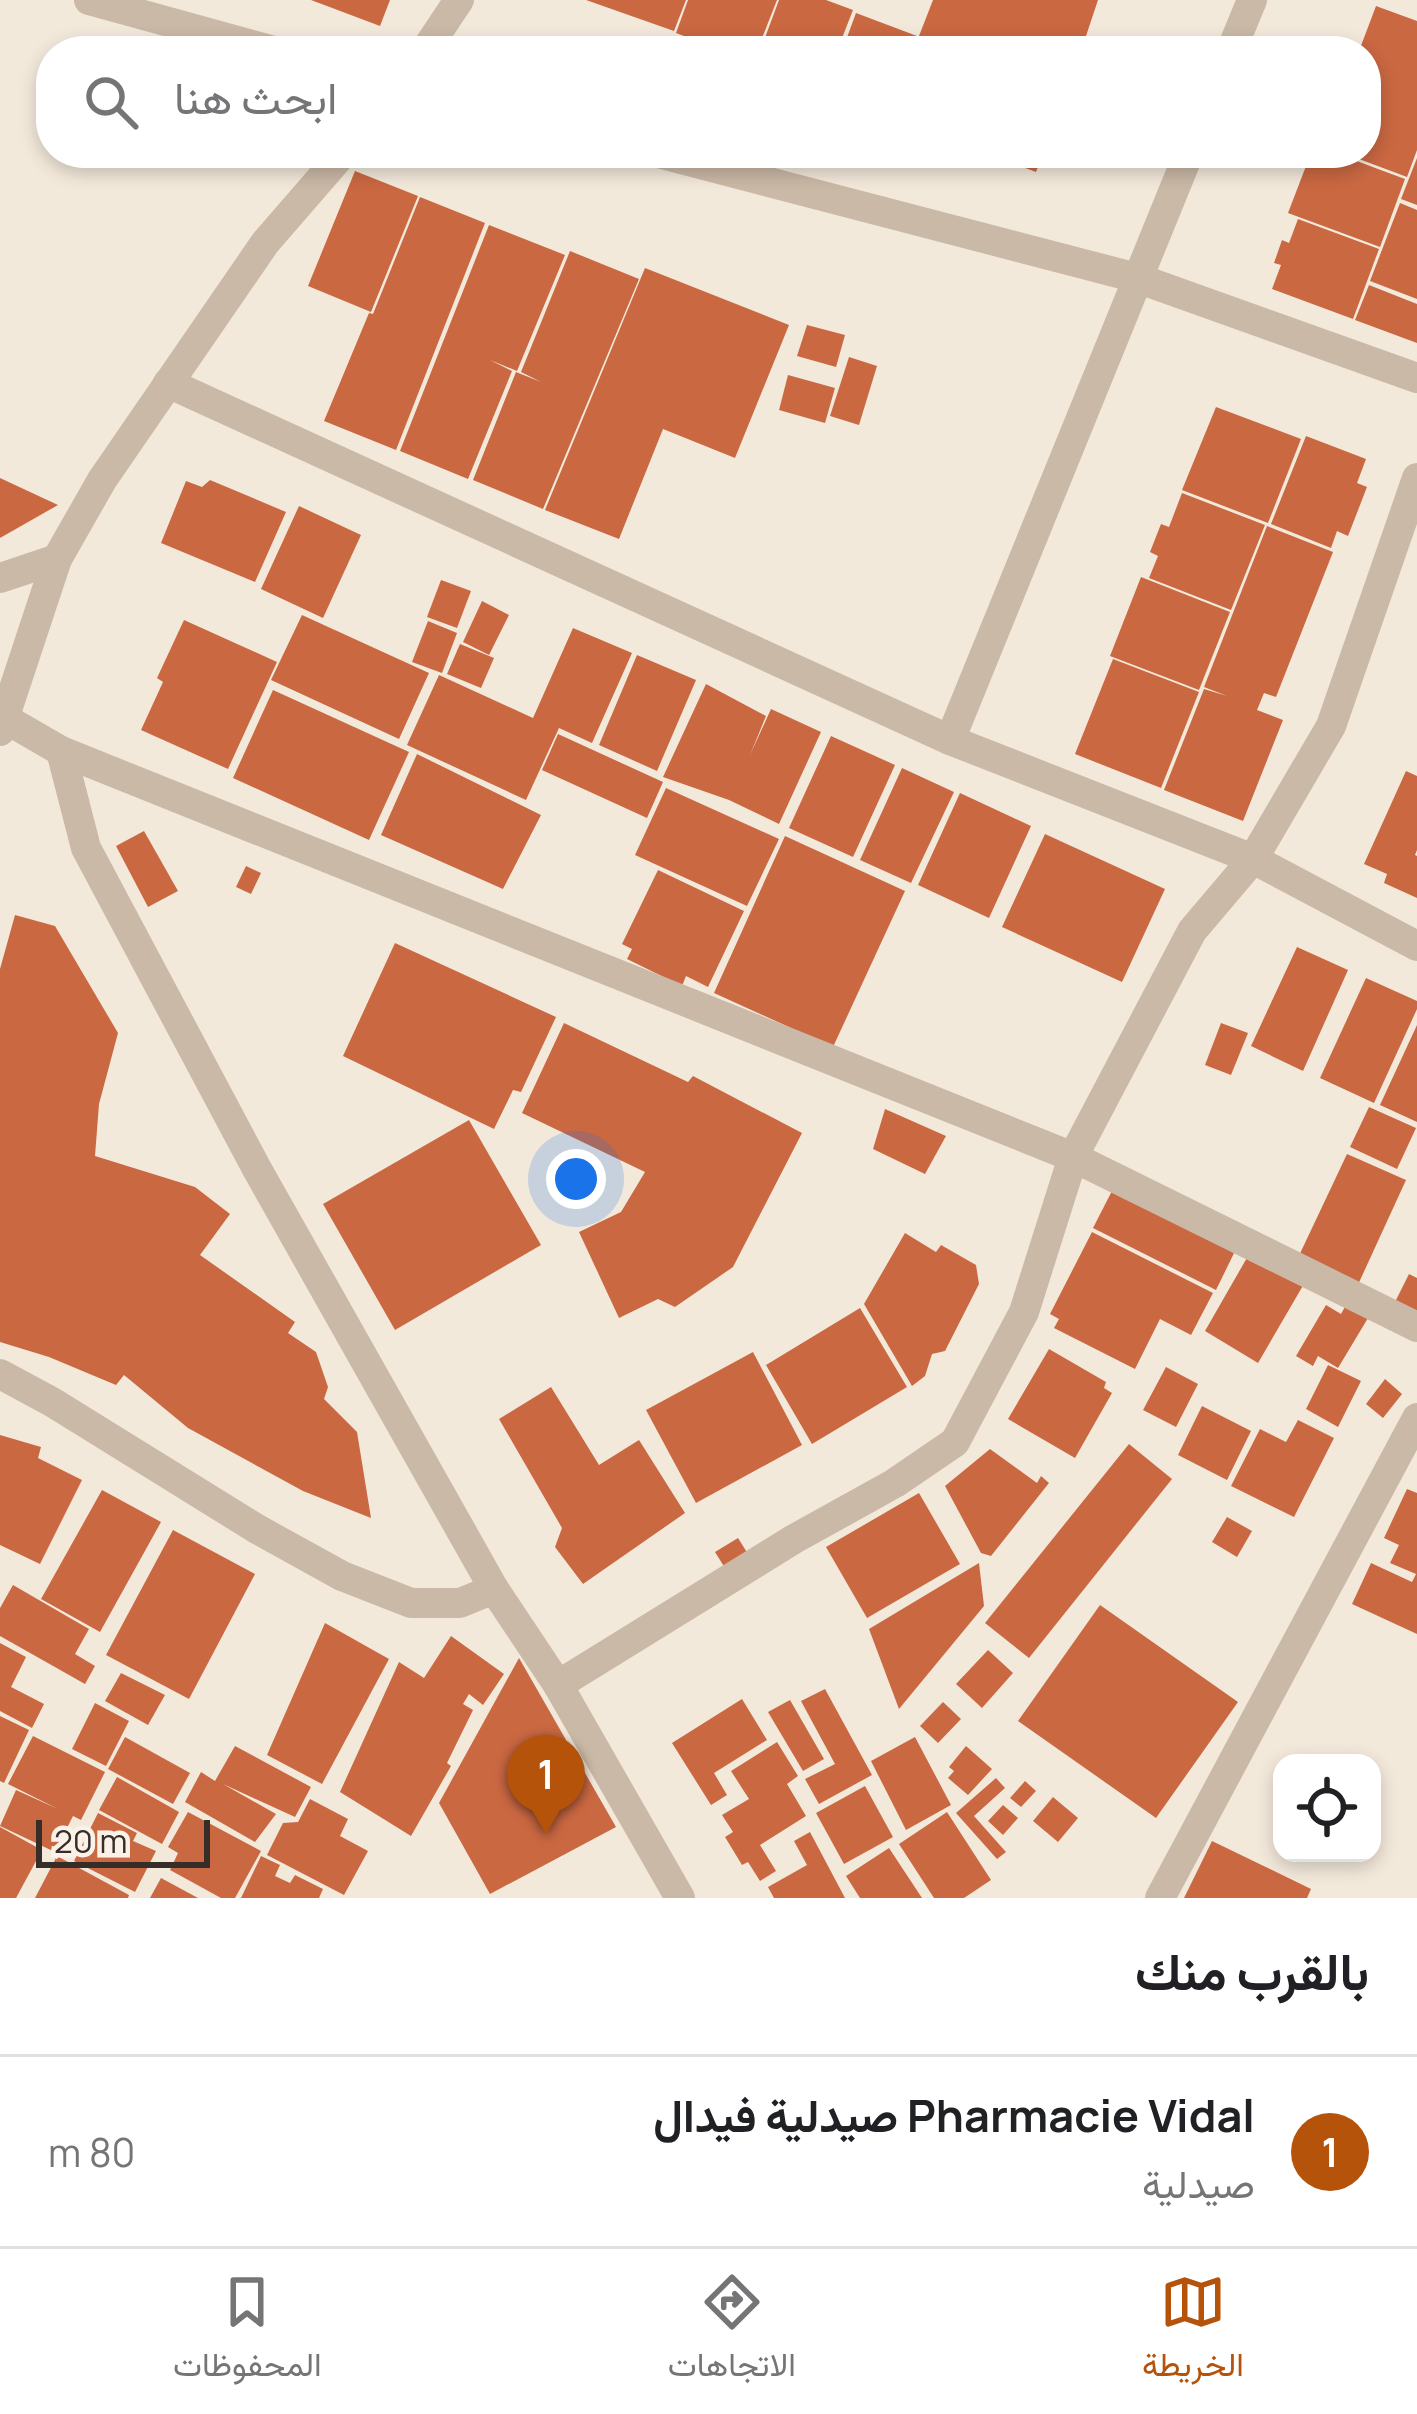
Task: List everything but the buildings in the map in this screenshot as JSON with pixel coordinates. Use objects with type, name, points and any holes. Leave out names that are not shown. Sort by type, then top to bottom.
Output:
[{"type":"street","points":[[89,0],[220,36]]},
{"type":"street","points":[[434,36],[459,0]]},
{"type":"street","points":[[1237,36],[1252,0]]},
{"type":"street","points":[[330,168],[265,242],[102,480],[57,559],[2,725],[1072,1157],[1417,1327]]},
{"type":"street","points":[[715,168],[1137,278],[1417,378]]},
{"type":"street","points":[[950,740],[1183,168]]},
{"type":"street","points":[[168,383],[950,740],[1253,859],[1417,946]]},
{"type":"street","points":[[559,1684],[794,1539],[895,1483],[955,1442],[1024,1312],[1072,1157],[1192,931],[1253,859],[1330,726],[1417,478]]},
{"type":"street","points":[[0,578],[57,559]]},
{"type":"street","points":[[61,751],[86,848],[257,1168],[494,1589],[559,1684],[680,1898]]},
{"type":"street","points":[[0,1374],[341,1576],[411,1603],[460,1603],[494,1589]]},
{"type":"street","points":[[1160,1898],[1417,1418]]},
{"type":"place","name":"Pharmacie Vidal صيدلية فيدال","points":[[546,1834]]}]
